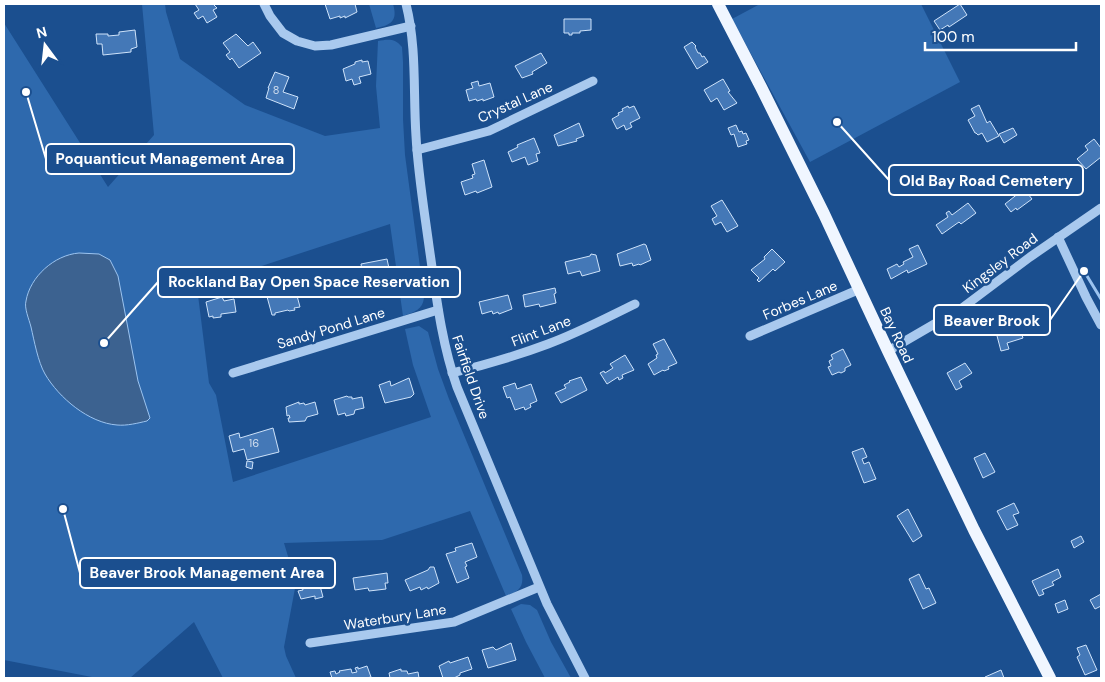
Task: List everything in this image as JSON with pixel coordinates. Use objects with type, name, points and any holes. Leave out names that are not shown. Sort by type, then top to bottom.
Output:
[{"type":"main road","name":"Bay Road","points":[[718,4],[860,289],[974,530],[1050,678]]},
{"type":"street","points":[[264,4],[270,16],[283,33],[297,41],[315,46],[331,45],[411,26]]},
{"type":"street","name":"Fairfield Drive","points":[[406,4],[414,49],[417,150],[438,310],[452,374],[539,587],[558,628],[585,678]]},
{"type":"street","name":"Crystal Lane","points":[[417,150],[489,131],[593,81]]},
{"type":"street","name":"Kingsley Road","points":[[888,351],[962,308],[1058,237],[1101,208]]},
{"type":"street","points":[[1058,237],[1101,325]]},
{"type":"street","name":"Forbes Lane","points":[[750,336],[860,289]]},
{"type":"street","name":"Flint Lane","points":[[452,374],[500,361],[549,344],[585,329],[635,304]]},
{"type":"street","name":"Sandy Pond Lane","points":[[233,373],[438,310]]},
{"type":"street","name":"Waterbury Lane","points":[[310,643],[454,622],[539,587]]},
{"type":"shaded area","points":[[142,4],[165,4],[180,59],[245,105],[325,136],[380,128],[376,86],[378,41],[391,40],[397,42],[402,47],[405,155],[424,297],[422,305],[417,310],[403,316],[390,224],[197,287],[209,383],[216,395],[233,482],[431,417],[413,365],[405,329],[419,326],[428,332],[438,369],[449,399],[522,575],[521,586],[516,591],[506,596],[470,511],[382,540],[284,543],[296,583],[284,647],[296,678],[223,678],[194,622],[130,678],[97,678],[4,660],[4,23],[108,187],[154,135]]},
{"type":"shaded area","points":[[369,4],[393,4],[394,18],[389,24],[376,28]]},
{"type":"shaded area","points":[[760,4],[921,4],[960,82],[810,162],[732,19]]},
{"type":"shaded area","points":[[79,253],[99,254],[110,260],[118,276],[138,381],[150,418],[147,421],[121,425],[96,420],[76,408],[58,392],[45,374],[36,351],[26,310],[28,292],[38,276],[52,263],[61,258]]},
{"type":"shaded area","points":[[521,604],[530,605],[537,610],[551,642],[571,678],[545,678],[511,609]]},
{"type":"building","points":[[195,4],[216,4],[214,5],[217,8],[213,10],[217,17],[207,23],[203,16],[198,19],[194,13],[199,10]]},
{"type":"building","points":[[325,4],[355,4],[357,12],[345,18],[345,16],[340,18],[340,16],[330,19]]},
{"type":"building","points":[[960,4],[967,15],[949,27],[948,25],[940,30],[934,21]]},
{"type":"building","points":[[564,19],[591,19],[591,30],[572,33],[572,35],[564,33]]},
{"type":"building","points":[[135,30],[137,47],[131,49],[131,52],[103,55],[102,44],[97,44],[96,34],[119,35],[119,32]]},
{"type":"building","points":[[236,34],[248,46],[253,42],[261,53],[239,68],[232,58],[230,60],[226,55],[230,52],[223,43]]},
{"type":"building","points":[[692,42],[696,46],[698,53],[702,57],[704,56],[708,62],[697,69],[684,47]]},
{"type":"building","points":[[541,53],[547,63],[532,72],[533,74],[522,78],[515,66]]},
{"type":"building","points":[[362,60],[362,62],[368,61],[371,74],[359,77],[361,83],[354,85],[352,79],[346,81],[343,69]]},
{"type":"building","points":[[275,72],[289,77],[283,92],[298,97],[294,109],[266,98]]},
{"type":"building","points":[[723,79],[730,91],[728,92],[737,103],[724,110],[717,98],[711,102],[704,90]]},
{"type":"building","points":[[478,81],[479,86],[490,83],[494,97],[483,101],[483,99],[477,101],[476,99],[469,101],[466,90],[473,88],[471,83]]},
{"type":"building","points":[[979,105],[987,123],[990,121],[999,136],[987,142],[982,133],[978,135],[975,133],[968,120],[975,116],[971,109]]},
{"type":"building","points":[[628,106],[629,108],[634,106],[640,118],[630,123],[632,127],[626,130],[624,125],[617,129],[612,119]]},
{"type":"building","points":[[579,123],[584,136],[576,139],[577,141],[558,146],[554,135]]},
{"type":"building","points":[[736,125],[739,132],[746,133],[749,140],[746,141],[747,144],[738,147],[734,134],[731,135],[728,128]]},
{"type":"building","points":[[1013,128],[1017,135],[1004,143],[999,134]]},
{"type":"building","points":[[534,138],[540,153],[536,154],[538,161],[528,165],[525,157],[512,162],[508,152],[518,147],[517,145]]},
{"type":"building","points":[[1094,139],[1101,148],[1101,157],[1086,169],[1077,159],[1088,150],[1085,146]]},
{"type":"building","points":[[484,160],[492,187],[465,195],[461,182],[473,178],[472,175],[475,174],[472,164]]},
{"type":"building","points":[[1024,189],[1032,199],[1011,212],[1005,204]]},
{"type":"building","points":[[722,200],[738,226],[727,232],[721,222],[715,225],[712,219],[717,216],[711,206]]},
{"type":"building","points":[[968,203],[976,213],[942,234],[936,225],[948,217],[946,213],[949,211],[952,215]]},
{"type":"building","points":[[644,244],[651,260],[640,265],[633,266],[632,263],[620,266],[617,254]]},
{"type":"building","points":[[918,245],[927,264],[908,273],[907,270],[891,279],[887,269],[897,264],[899,267],[904,264],[903,262],[913,257],[909,249]]},
{"type":"building","points":[[772,249],[785,262],[775,271],[773,269],[759,282],[757,280],[759,278],[751,270],[765,259],[764,257]]},
{"type":"building","points":[[591,254],[596,255],[600,271],[582,276],[580,271],[568,274],[565,262],[590,256]]},
{"type":"building","points":[[387,259],[390,273],[386,278],[371,279],[371,275],[363,276],[361,264]]},
{"type":"building","points":[[555,288],[556,303],[540,307],[539,304],[525,307],[523,295]]},
{"type":"building","points":[[278,290],[279,294],[283,293],[284,297],[296,292],[300,307],[294,308],[295,310],[272,315],[266,293]]},
{"type":"building","points":[[508,295],[512,309],[499,314],[498,312],[493,314],[492,311],[482,314],[479,302]]},
{"type":"building","points":[[222,297],[224,301],[234,299],[236,312],[221,314],[221,317],[209,317],[206,302]]},
{"type":"building","points":[[1019,326],[1023,338],[1007,343],[1009,349],[1001,351],[996,332]]},
{"type":"building","points":[[664,339],[677,363],[668,367],[669,369],[654,375],[648,364],[657,358],[656,355],[658,354],[653,344]]},
{"type":"building","points":[[843,349],[851,365],[845,368],[845,371],[832,375],[828,367],[831,366],[829,361],[833,359],[831,355]]},
{"type":"building","points":[[625,355],[634,370],[622,375],[623,378],[619,380],[618,377],[607,384],[600,373],[604,371],[605,373],[613,368],[610,364]]},
{"type":"building","points":[[965,363],[972,373],[959,381],[962,387],[956,390],[947,373]]},
{"type":"building","points":[[581,377],[587,390],[561,403],[555,393],[566,388],[564,385],[569,381]]},
{"type":"building","points":[[409,378],[414,394],[411,397],[385,403],[379,385],[390,381],[391,386]]},
{"type":"building","points":[[515,383],[517,389],[531,384],[537,401],[530,404],[531,407],[525,410],[524,407],[515,410],[510,397],[507,398],[503,387]]},
{"type":"building","points":[[347,396],[352,397],[352,399],[362,397],[364,408],[355,410],[354,414],[346,416],[345,413],[338,415],[334,400]]},
{"type":"building","points":[[299,402],[299,404],[304,403],[305,405],[315,402],[318,414],[307,417],[305,421],[289,422],[288,418],[290,418],[289,415],[287,416],[286,407]]},
{"type":"building","points":[[273,428],[279,452],[247,460],[244,449],[233,452],[229,436],[239,433],[240,438]]},
{"type":"building","points":[[863,448],[867,457],[862,459],[864,464],[869,462],[876,479],[864,483],[852,452]]},
{"type":"building","points":[[985,453],[995,472],[983,478],[974,458]]},
{"type":"building","points":[[247,461],[253,462],[252,469],[246,467]]},
{"type":"building","points":[[1014,503],[1019,513],[1013,515],[1018,525],[1007,530],[997,511]]},
{"type":"building","points":[[908,509],[922,536],[913,542],[897,516]]},
{"type":"building","points":[[1081,536],[1084,542],[1074,548],[1071,541]]},
{"type":"building","points":[[472,543],[477,557],[465,562],[469,578],[457,583],[446,554],[456,551],[455,548]]},
{"type":"building","points":[[331,559],[335,573],[316,579],[319,582],[323,597],[315,599],[315,596],[301,599],[298,591],[303,590],[295,563],[309,561],[309,563]]},
{"type":"building","points":[[430,567],[434,567],[439,583],[428,589],[427,587],[421,590],[420,587],[410,591],[405,580],[428,570]]},
{"type":"building","points":[[1058,569],[1061,577],[1052,582],[1054,585],[1042,590],[1044,594],[1039,596],[1032,581]]},
{"type":"building","points":[[387,573],[388,583],[385,583],[386,589],[369,591],[368,588],[355,590],[353,578]]},
{"type":"building","points":[[919,574],[926,589],[929,588],[936,603],[923,609],[909,579]]},
{"type":"building","points":[[1101,594],[1101,606],[1095,609],[1090,600]]},
{"type":"building","points":[[1065,600],[1068,609],[1058,613],[1055,604]]},
{"type":"building","points":[[511,643],[516,660],[488,668],[482,650],[493,647],[496,650]]},
{"type":"building","points":[[1086,645],[1097,670],[1085,675],[1077,657],[1080,655],[1077,648]]},
{"type":"building","points":[[468,657],[472,669],[460,673],[460,675],[454,678],[443,678],[439,666],[449,661],[450,663]]},
{"type":"building","points":[[367,666],[371,677],[332,678],[330,672],[335,671],[336,674],[339,671],[351,669],[352,673],[357,672],[355,668]]},
{"type":"building","points":[[401,669],[401,671],[407,671],[408,674],[418,672],[419,678],[390,678],[389,673]]},
{"type":"building","points":[[1001,670],[1004,678],[985,677]]},
{"type":"waterway","points":[[1084,271],[1101,299]]},
{"type":"place","name":"Poquanticut Management Area","points":[[26,92]]},
{"type":"place","name":"Old Bay Road Cemetery","points":[[837,122]]},
{"type":"place","name":"Beaver Brook","points":[[1084,271]]},
{"type":"place","name":"Rockland Bay Open Space Reservation","points":[[104,343]]},
{"type":"place","name":"Beaver Brook Management Area","points":[[63,509]]}]
